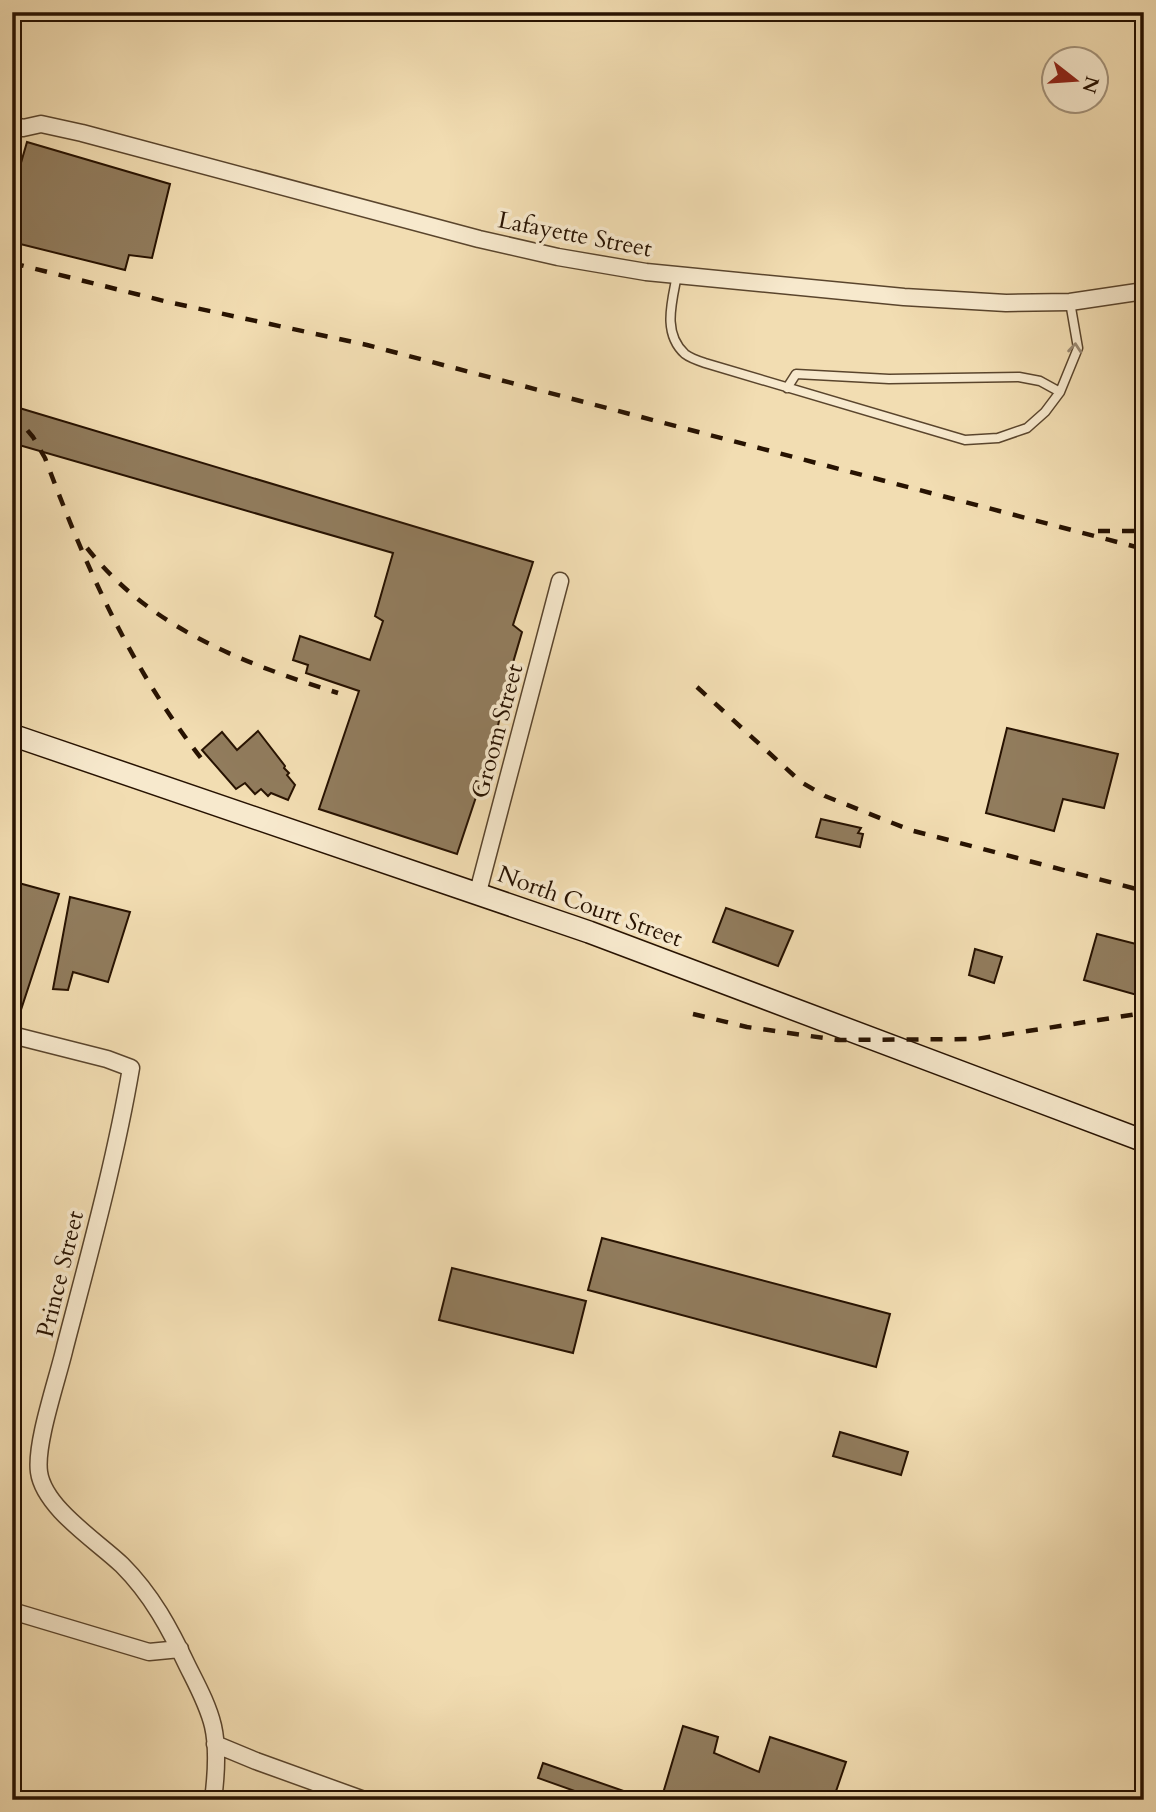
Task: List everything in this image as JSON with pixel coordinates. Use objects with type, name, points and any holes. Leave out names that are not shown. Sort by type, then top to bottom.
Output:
[{"type":"main road","name":"North Court Street","points":[[12,735],[478,892],[1144,1141]]},
{"type":"street","name":"Lafayette Street","points":[[16,131],[33,124],[51,126],[479,239],[558,257],[677,275],[1006,303],[1070,302],[1144,291]]},
{"type":"street","name":"Groom Street","points":[[478,892],[560,581]]},
{"type":"street","name":"Prince Street","points":[[12,1035],[107,1059],[131,1068],[90,1251],[44,1433],[39,1470],[42,1483],[53,1503],[123,1566],[147,1592],[167,1623],[213,1725],[213,1800]]},
{"type":"street","points":[[12,1611],[149,1652],[180,1650]]},
{"type":"street","points":[[215,1744],[364,1800]]},
{"type":"lane","points":[[677,275],[671,305],[670,332],[685,355],[965,440],[998,438],[1027,428],[1045,412],[1060,392],[1078,348],[1070,302]]},
{"type":"lane","points":[[787,388],[796,374],[889,379],[1019,377],[1040,381],[1060,392]]},
{"type":"building","points":[[27,142],[170,184],[152,258],[129,255],[125,270],[12,242],[12,194]]},
{"type":"building","points":[[16,407],[533,562],[513,625],[522,632],[507,683],[495,740],[457,854],[319,809],[359,691],[306,673],[308,665],[293,660],[300,636],[370,660],[383,621],[375,616],[393,553],[12,443],[12,422]]},
{"type":"building","points":[[1007,728],[1118,754],[1104,808],[1063,799],[1054,831],[986,813]]},
{"type":"building","points":[[258,731],[285,766],[289,773],[287,775],[295,785],[288,800],[271,793],[268,796],[261,789],[255,794],[245,783],[236,789],[202,750],[222,732],[237,750]]},
{"type":"building","points":[[821,819],[861,828],[858,833],[863,834],[860,847],[816,837]]},
{"type":"building","points":[[15,882],[59,894],[16,1025],[12,1025],[12,889]]},
{"type":"building","points":[[70,897],[130,912],[108,982],[73,972],[68,990],[53,989]]},
{"type":"building","points":[[726,908],[793,931],[778,966],[713,942]]},
{"type":"building","points":[[1097,934],[1144,946],[1144,997],[1084,980]]},
{"type":"building","points":[[975,949],[1002,957],[994,983],[969,975]]},
{"type":"building","points":[[602,1238],[890,1314],[876,1367],[588,1290]]},
{"type":"building","points":[[452,1268],[586,1301],[573,1353],[439,1320]]},
{"type":"building","points":[[840,1432],[908,1452],[901,1475],[833,1456]]},
{"type":"building","points":[[683,1726],[718,1737],[714,1753],[759,1772],[770,1737],[846,1762],[833,1800],[661,1800]]},
{"type":"building","points":[[543,1763],[644,1798],[600,1800],[538,1778]]},
{"type":"railway","points":[[12,263],[168,302],[367,345],[1144,549]]},
{"type":"railway","points":[[12,412],[33,437],[45,458],[95,580],[134,657],[156,694],[208,767]]},
{"type":"railway","points":[[1098,531],[1144,531]]},
{"type":"railway","points":[[87,548],[112,576],[169,622],[234,655],[338,693]]},
{"type":"railway","points":[[697,687],[801,782],[825,796],[910,830],[1144,891]]},
{"type":"railway","points":[[693,1014],[747,1027],[838,1040],[976,1039],[1144,1013]]}]
